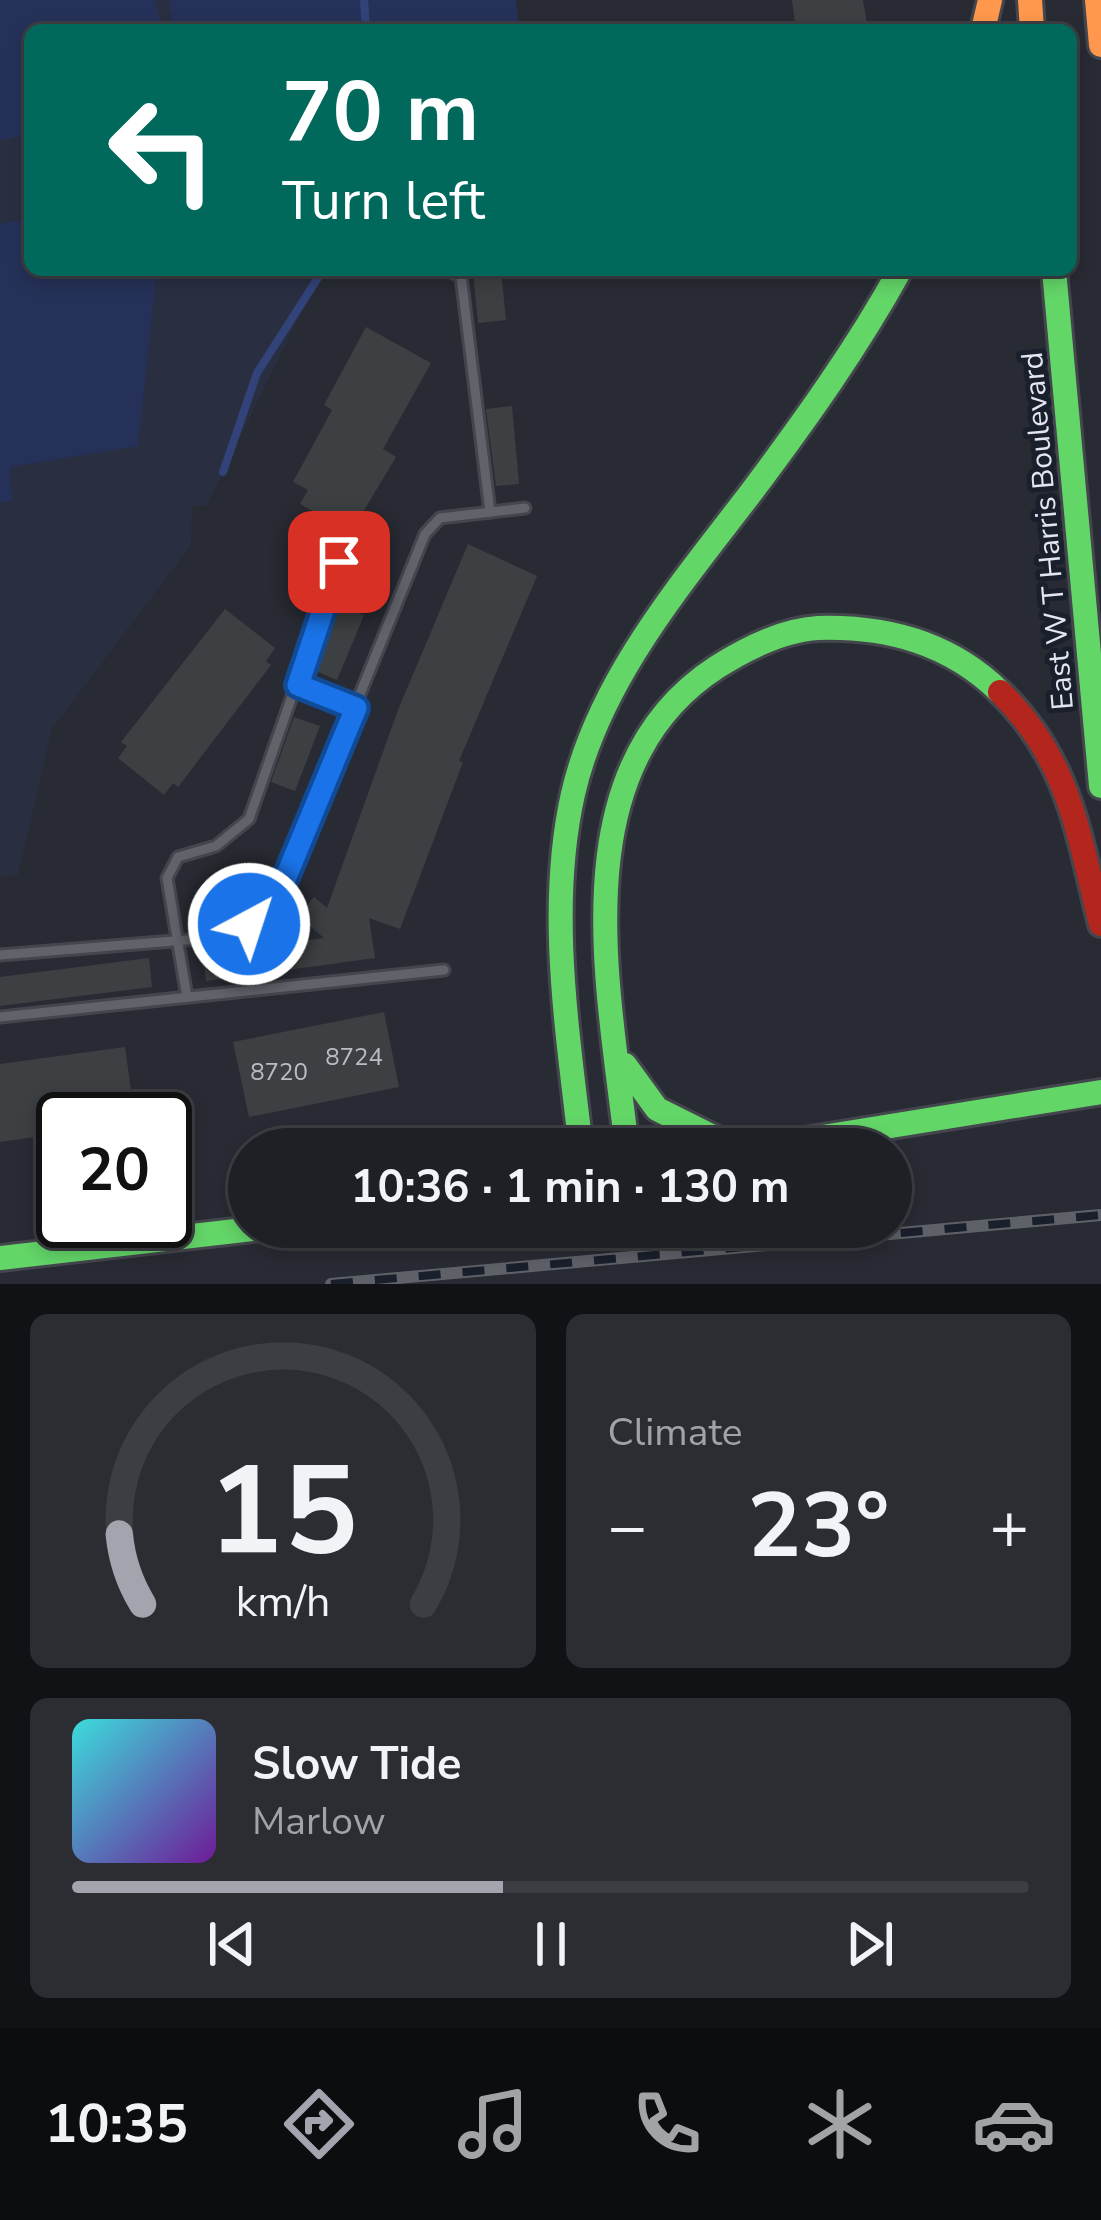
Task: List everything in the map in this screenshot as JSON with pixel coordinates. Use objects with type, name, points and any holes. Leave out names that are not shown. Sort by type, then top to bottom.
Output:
[{"type":"main road","points":[[1097,0],[1101,45]]},
{"type":"main road","points":[[579,1128],[566,953],[564,844],[583,758],[634,654],[838,373],[896,276]]},
{"type":"main road","name":"East W T Harris Boulevard","points":[[1055,276],[1101,786]]},
{"type":"main road","points":[[625,1128],[608,956],[610,841],[622,792],[651,731],[672,702],[720,661],[769,636],[830,625],[880,628],[923,639],[985,674],[1032,724],[1065,785],[1101,924]]},
{"type":"main road","points":[[617,1048],[637,1088],[661,1114],[691,1128]]},
{"type":"main road","points":[[879,1128],[1101,1092]]},
{"type":"main road","points":[[0,1258],[228,1232]]},
{"type":"lane","points":[[461,276],[490,512]]},
{"type":"lane","points":[[0,955],[223,937],[249,924],[276,901],[425,534],[440,518],[525,508]]},
{"type":"lane","points":[[187,998],[167,878],[178,857],[216,846],[249,819],[339,562]]},
{"type":"lane","points":[[298,685],[356,708]]},
{"type":"lane","points":[[0,1017],[444,970]]},
{"type":"shaded area","points":[[0,0],[169,0],[171,24],[24,24],[24,276],[319,276],[207,505],[192,507],[191,545],[52,729],[18,875],[0,877]]},
{"type":"shaded area","points":[[0,0],[155,0],[161,24],[24,24],[24,136],[0,140]]},
{"type":"shaded area","points":[[169,0],[516,0],[518,24],[171,24]]},
{"type":"shaded area","points":[[24,220],[24,276],[156,276],[138,446],[10,467],[12,501],[0,502],[0,224]]},
{"type":"building","points":[[792,0],[863,0],[867,24],[795,24]]},
{"type":"building","points":[[474,276],[502,276],[506,320],[478,323]]},
{"type":"building","points":[[366,327],[431,363],[383,449],[396,457],[351,532],[300,504],[308,490],[293,482],[332,410],[324,405]]},
{"type":"building","points":[[512,406],[519,484],[496,486],[486,409]]},
{"type":"building","points":[[468,544],[537,576],[459,761],[463,762],[400,929],[369,918],[375,958],[206,981],[203,952],[324,938],[298,916],[314,897],[327,908],[398,710]]},
{"type":"building","points":[[337,604],[364,615],[337,680],[311,669]]},
{"type":"building","points":[[225,609],[275,648],[266,661],[271,665],[178,787],[173,783],[164,795],[118,758],[127,746],[121,742]]},
{"type":"building","points":[[294,717],[320,726],[295,791],[271,782]]},
{"type":"building","points":[[149,958],[152,987],[0,1006],[0,977]]},
{"type":"building","points":[[384,1012],[399,1087],[249,1117],[233,1042]]},
{"type":"building","points":[[125,1047],[131,1092],[36,1092],[36,1137],[0,1142],[0,1064]]},
{"type":"waterway","points":[[364,0],[366,24]]},
{"type":"waterway","points":[[223,472],[257,373],[319,276]]},
{"type":"railway","points":[[331,1284],[1101,1215]]},
{"type":"traffic: fast","points":[[579,1128],[562,972],[561,882],[573,794],[585,752],[646,633],[811,410],[896,276]]},
{"type":"traffic: fast","points":[[1055,276],[1101,786]]},
{"type":"traffic: fast","points":[[625,1128],[606,955],[606,888],[614,824],[633,764],[667,711],[740,653],[778,636],[818,628],[869,630],[917,641],[960,661],[1000,692]]},
{"type":"traffic: fast","points":[[625,1065],[657,1109],[695,1128]]},
{"type":"traffic: fast","points":[[879,1128],[1101,1092]]},
{"type":"traffic: fast","points":[[0,1258],[228,1232]]},
{"type":"traffic: slow","points":[[984,24],[990,0]]},
{"type":"traffic: slow","points":[[1030,0],[1032,24]]},
{"type":"traffic: slow","points":[[1097,0],[1101,45]]},
{"type":"traffic: jam","points":[[1000,692],[1042,744],[1057,772],[1101,924]]},
{"type":"route","points":[[249,924],[276,901],[356,708],[298,685],[339,562]]}]
